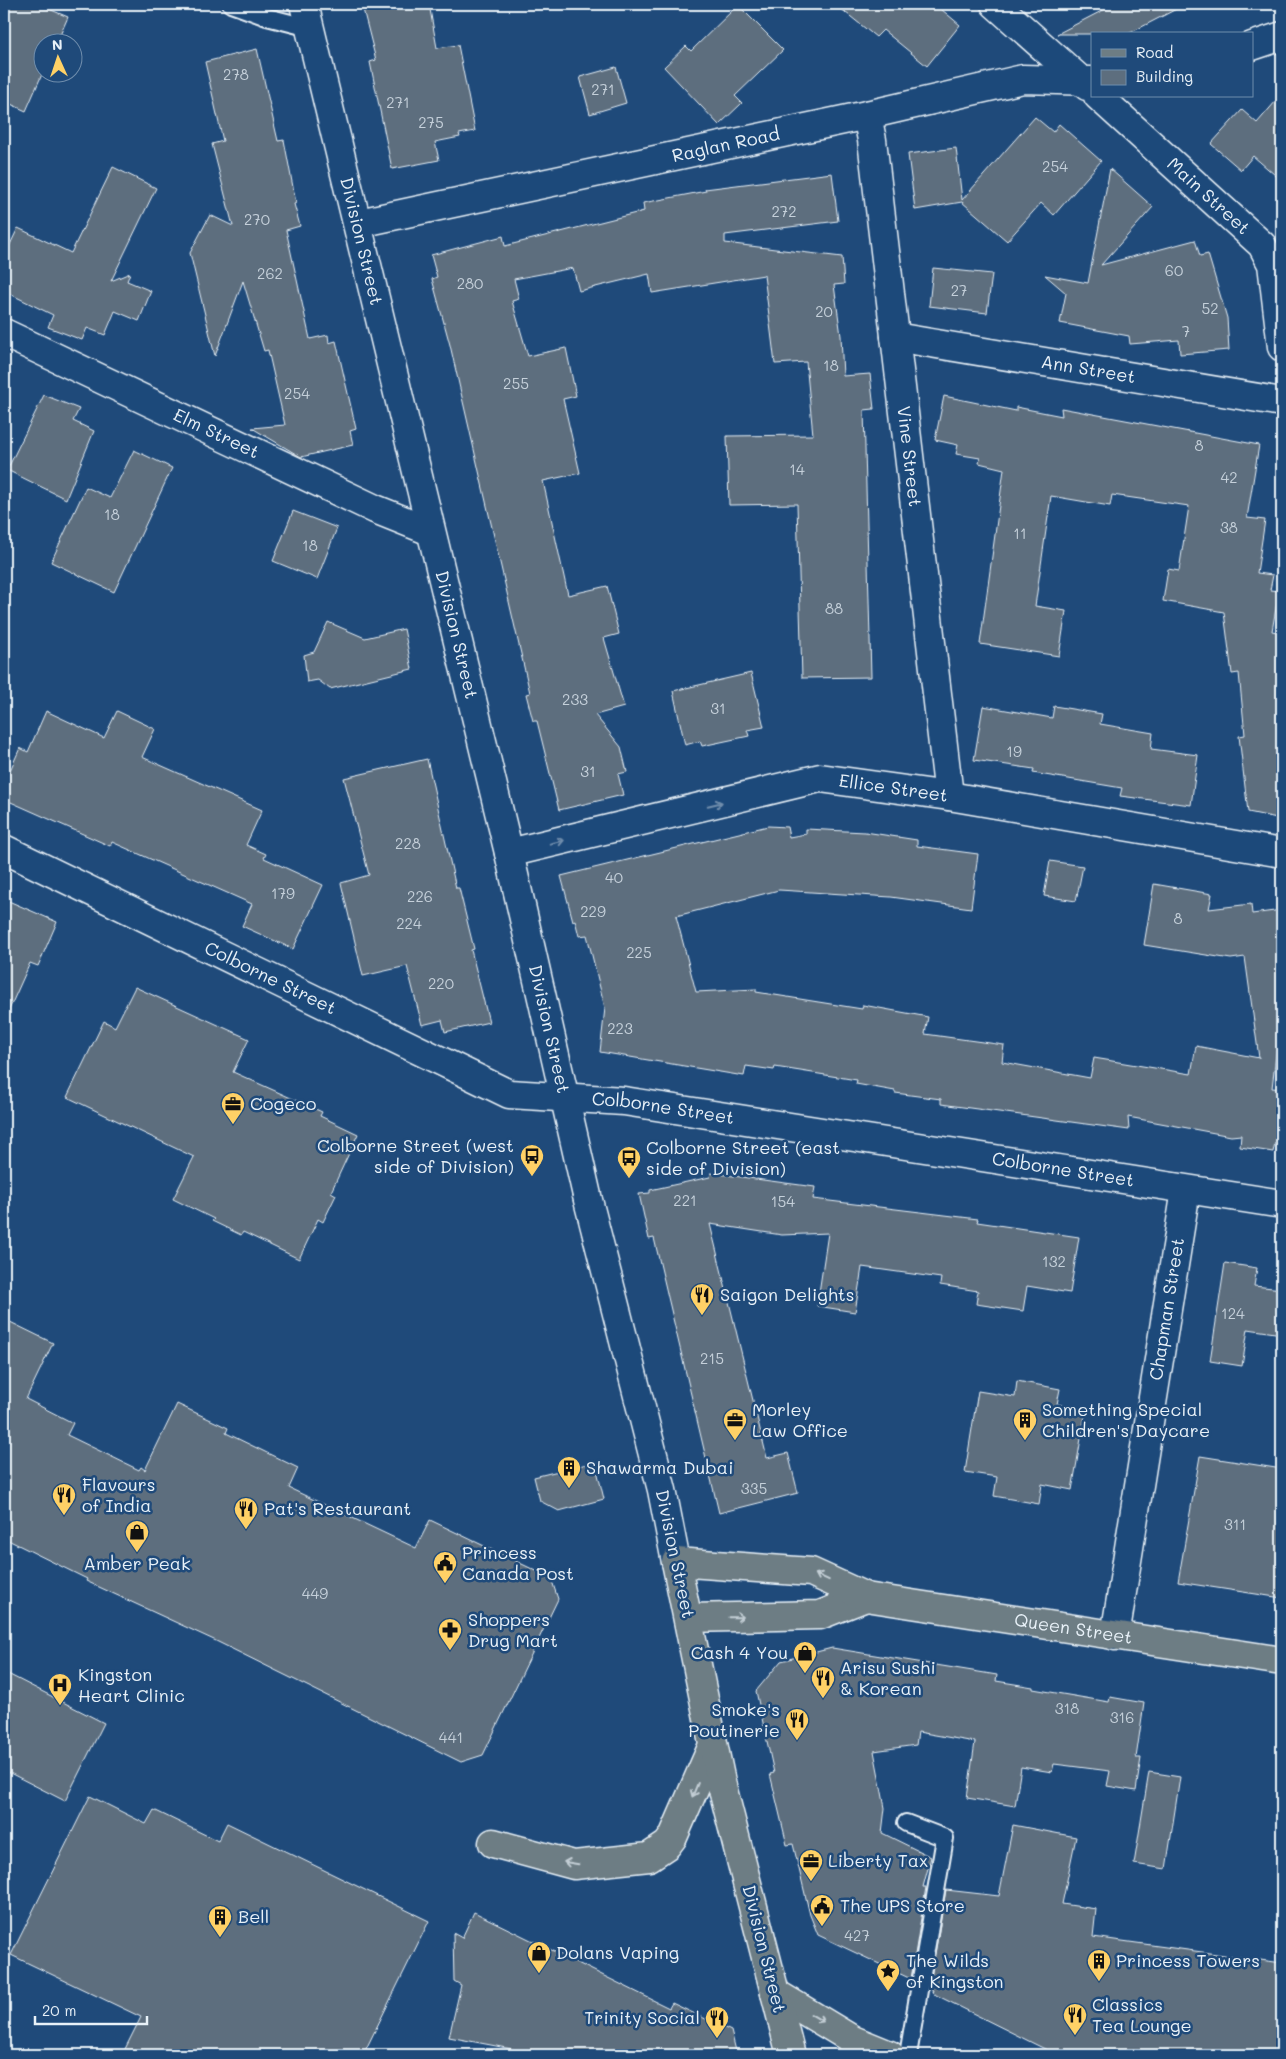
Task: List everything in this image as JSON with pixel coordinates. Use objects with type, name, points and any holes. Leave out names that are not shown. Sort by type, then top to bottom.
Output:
[{"type":"main road","name":"Queen Street","points":[[676,1562],[810,1572],[866,1597],[1282,1661]]},
{"type":"main road","name":"Division Street","points":[[676,1562],[713,1745],[791,2055]]},
{"type":"main road","points":[[688,1618],[820,1615],[866,1597]]},
{"type":"main road","points":[[493,1843],[574,1865],[648,1857],[667,1844],[673,1837],[713,1745]]},
{"type":"main road","points":[[775,1993],[853,2040],[890,2055]]},
{"type":"street","name":"Main Street","points":[[995,4],[1091,87]]},
{"type":"street","name":"Division Street","points":[[307,16],[359,223],[430,531],[509,853],[565,1099],[662,1490],[676,1562]]},
{"type":"street","points":[[1254,45],[1282,36]]},
{"type":"street","name":"Raglan Road","points":[[359,223],[867,115],[1023,78],[1091,87]]},
{"type":"street","name":"Main Street","points":[[1103,98],[1262,245],[1272,264],[1282,347]]},
{"type":"street","name":"Vine Street","points":[[867,115],[949,796]]},
{"type":"street","name":"Elm Street","points":[[4,334],[384,512],[430,531]]},
{"type":"street","name":"Ann Street","points":[[895,337],[1282,402]]},
{"type":"street","name":"Ellice Street","points":[[509,853],[820,778],[949,796],[1282,853]]},
{"type":"street","name":"Colborne Street","points":[[4,849],[509,1094],[624,1102],[1282,1204]]},
{"type":"street","name":"Chapman Street","points":[[1115,1636],[1186,1190]]},
{"type":"lane","points":[[230,4],[267,17],[307,16]]},
{"type":"lane","points":[[906,1823],[945,1838],[908,2055]]},
{"type":"building","points":[[4,4],[37,4],[68,17],[61,32],[32,32],[32,82],[39,82],[26,111],[4,101]]},
{"type":"building","points":[[381,4],[429,4],[437,48],[458,45],[475,131],[459,134],[460,137],[435,142],[439,160],[392,169],[370,62],[376,60],[363,9]]},
{"type":"building","points":[[835,4],[935,4],[960,25],[927,66],[883,30],[876,37]]},
{"type":"building","points":[[1115,4],[1186,4],[1132,32],[1057,34]]},
{"type":"building","points":[[738,5],[783,50],[735,96],[742,103],[719,125],[664,67],[686,46],[691,51]]},
{"type":"building","points":[[257,49],[278,141],[284,140],[296,203],[294,204],[300,226],[286,230],[310,339],[328,335],[329,343],[336,341],[356,429],[350,431],[353,445],[301,457],[252,428],[285,425],[268,350],[264,351],[243,281],[215,356],[190,253],[210,215],[233,226],[212,144],[223,141],[205,62]]},
{"type":"building","points":[[616,67],[626,103],[590,114],[580,77]]},
{"type":"building","points":[[1282,94],[1282,181],[1253,156],[1241,170],[1211,144],[1242,110],[1257,123]]},
{"type":"building","points":[[1035,117],[1053,132],[1059,124],[1101,161],[1054,215],[1041,203],[1007,241],[962,202],[915,210],[908,154],[956,148],[962,200]]},
{"type":"building","points":[[113,167],[156,188],[111,281],[130,273],[127,281],[151,291],[139,321],[115,311],[105,335],[87,328],[82,340],[48,327],[53,315],[4,291],[4,257],[18,228],[71,253]]},
{"type":"building","points":[[1110,169],[1153,207],[1101,265],[1195,240],[1200,256],[1208,254],[1227,318],[1229,350],[1180,354],[1179,340],[1130,344],[1129,336],[1060,323],[1066,293],[1045,275],[1088,283]]},
{"type":"building","points":[[832,173],[838,221],[725,235],[725,243],[842,257],[844,284],[834,285],[841,336],[843,376],[870,374],[874,409],[864,410],[871,677],[802,678],[797,504],[729,505],[727,436],[813,435],[806,362],[775,364],[764,275],[652,293],[649,274],[579,291],[573,268],[514,279],[519,299],[512,301],[528,356],[566,348],[576,396],[563,399],[580,473],[543,481],[568,595],[607,586],[619,634],[604,638],[624,707],[595,715],[621,747],[627,772],[618,774],[623,795],[559,810],[537,721],[533,721],[526,694],[530,693],[450,345],[432,279],[437,277],[431,255],[503,236],[505,246],[644,211],[643,203],[706,191],[705,189]]},
{"type":"building","points":[[933,268],[992,274],[987,313],[929,306]]},
{"type":"building","points":[[44,395],[79,409],[73,421],[94,431],[66,499],[7,470]]},
{"type":"building","points":[[944,396],[1016,411],[1016,407],[1062,416],[1061,408],[1259,445],[1247,518],[1265,520],[1257,573],[1273,575],[1270,590],[1279,591],[1272,631],[1282,633],[1282,819],[1248,812],[1239,736],[1245,735],[1239,673],[1232,674],[1224,612],[1163,601],[1168,569],[1179,571],[1189,506],[1112,495],[1110,506],[1051,496],[1035,606],[1066,611],[1059,656],[980,644],[1004,469],[979,463],[980,458],[956,454],[958,445],[935,440]]},
{"type":"building","points":[[134,450],[172,468],[114,592],[51,562],[86,487],[110,498]]},
{"type":"building","points":[[293,511],[337,528],[317,579],[273,561]]},
{"type":"building","points":[[328,622],[365,638],[404,629],[412,669],[330,689],[318,680],[307,682],[304,655],[314,652]]},
{"type":"building","points":[[751,673],[764,727],[747,730],[749,736],[702,746],[700,741],[685,745],[673,691]]},
{"type":"building","points":[[983,706],[1052,718],[1054,706],[1102,714],[1100,724],[1153,733],[1151,749],[1198,755],[1191,805],[1120,796],[1122,788],[1033,773],[1034,769],[974,760]]},
{"type":"building","points":[[46,711],[104,738],[117,711],[155,729],[142,757],[262,810],[246,845],[266,854],[264,858],[323,885],[293,949],[242,926],[252,904],[112,842],[110,846],[4,799],[4,784],[20,748],[28,752]]},
{"type":"building","points":[[427,759],[456,888],[459,888],[474,949],[471,950],[489,1022],[445,1032],[442,1020],[422,1025],[407,966],[363,976],[341,883],[369,875],[344,778]]},
{"type":"building","points":[[768,826],[787,827],[789,837],[806,834],[806,829],[865,832],[917,840],[917,846],[978,854],[971,908],[891,897],[779,890],[676,916],[696,992],[756,989],[756,992],[862,1009],[863,1005],[928,1017],[925,1034],[1004,1045],[1002,1062],[1090,1078],[1094,1058],[1191,1074],[1196,1046],[1259,1058],[1245,957],[1231,959],[1144,945],[1154,884],[1212,894],[1209,909],[1251,904],[1252,914],[1282,910],[1282,1021],[1280,1021],[1272,1088],[1282,1089],[1282,1144],[1275,1143],[1273,1152],[1240,1147],[1241,1135],[1231,1136],[1128,1117],[1129,1130],[941,1104],[941,1099],[895,1093],[895,1091],[856,1084],[857,1080],[775,1067],[774,1070],[746,1066],[744,1076],[600,1052],[605,1008],[587,935],[579,936],[561,876]]},
{"type":"building","points":[[1050,861],[1083,866],[1076,901],[1044,896]]},
{"type":"building","points":[[4,899],[57,922],[38,966],[30,963],[4,1021]]},
{"type":"building","name":"Cogeco","points":[[135,987],[249,1039],[233,1072],[322,1112],[320,1116],[358,1134],[331,1192],[336,1195],[323,1222],[318,1219],[299,1259],[243,1232],[241,1235],[212,1221],[214,1219],[173,1199],[194,1157],[67,1097],[104,1021],[115,1027]]},
{"type":"building","points":[[711,1173],[815,1187],[813,1199],[978,1219],[977,1222],[1079,1237],[1070,1293],[1027,1286],[1023,1311],[976,1304],[978,1291],[940,1285],[941,1278],[862,1267],[855,1312],[817,1306],[828,1233],[782,1235],[710,1224],[767,1458],[788,1453],[798,1493],[719,1513],[654,1238],[649,1239],[639,1194],[650,1193],[650,1190],[710,1177]]},
{"type":"building","points":[[1225,1263],[1257,1268],[1254,1286],[1282,1289],[1282,1334],[1248,1329],[1242,1366],[1210,1361]]},
{"type":"building","points":[[4,1319],[53,1343],[26,1399],[73,1423],[67,1435],[139,1470],[141,1467],[145,1470],[177,1404],[228,1428],[226,1433],[298,1468],[289,1488],[416,1548],[430,1520],[551,1578],[558,1599],[483,1755],[461,1762],[214,1640],[86,1581],[87,1579],[4,1538]]},
{"type":"building","name":"Something Special Children's Daycare","points":[[1017,1381],[1060,1389],[1057,1404],[1086,1410],[1072,1490],[1042,1484],[1039,1504],[994,1496],[997,1477],[965,1472],[978,1391],[1015,1397]]},
{"type":"building","points":[[1200,1456],[1282,1469],[1282,1598],[1178,1582]]},
{"type":"building","name":"Shawarma Dubai","points":[[595,1462],[604,1499],[559,1511],[540,1501],[534,1477]]},
{"type":"building","points":[[832,1648],[997,1675],[996,1681],[1033,1687],[1033,1689],[1109,1702],[1110,1697],[1144,1703],[1136,1758],[1141,1758],[1136,1791],[1107,1786],[1110,1771],[1054,1764],[1052,1772],[1021,1767],[1015,1806],[967,1798],[975,1742],[918,1732],[916,1745],[874,1751],[885,1808],[882,1833],[931,1857],[923,1887],[926,1887],[911,1979],[818,1935],[810,1915],[793,1844],[787,1845],[770,1774],[774,1773],[756,1691],[781,1661]]},
{"type":"building","points":[[4,1672],[104,1723],[65,1801],[4,1770]]},
{"type":"building","points":[[1149,1772],[1180,1777],[1166,1869],[1134,1864]]},
{"type":"building","name":"Bell","points":[[90,1796],[146,1824],[154,1810],[218,1841],[227,1823],[429,1921],[363,2055],[122,2055],[141,2017],[11,1955]]},
{"type":"building","name":"Princess Towers","points":[[1013,1825],[1076,1837],[1062,1904],[1096,1909],[1093,1937],[1282,1963],[1282,2055],[1057,2055],[932,1993],[933,1990],[929,1989],[946,1890],[999,1896]]},
{"type":"building","points":[[474,1912],[669,2008],[672,2003],[731,2031],[737,2055],[543,2055],[449,2037],[461,1985],[454,1981],[453,1933],[462,1938]]},
{"type":"place","name":"Cogeco","points":[[233,1125]]},
{"type":"place","name":"Colborne Street (west side of Division)","points":[[532,1177]]},
{"type":"place","name":"Colborne Street (east side of Division)","points":[[629,1179]]},
{"type":"place","name":"Saigon Delights","points":[[702,1316]]},
{"type":"place","name":"Morley Law Office","points":[[735,1441]]},
{"type":"place","name":"Something Special Children's Daycare","points":[[1025,1441]]},
{"type":"place","name":"Shawarma Dubai","points":[[569,1489]]},
{"type":"place","name":"Flavours of India","points":[[64,1516]]},
{"type":"place","name":"Pat's Restaurant","points":[[246,1530]]},
{"type":"place","name":"Amber Peak","points":[[137,1553]]},
{"type":"place","name":"Princess Canada Post","points":[[445,1584]]},
{"type":"place","name":"Shoppers Drug Mart","points":[[450,1651]]},
{"type":"place","name":"Cash 4 You","points":[[805,1674]]},
{"type":"place","name":"Arisu Sushi & Korean","points":[[823,1699]]},
{"type":"place","name":"Kingston Heart Clinic","points":[[60,1706]]},
{"type":"place","name":"Smoke's Poutinerie","points":[[797,1741]]},
{"type":"place","name":"Liberty Tax","points":[[811,1882]]},
{"type":"place","name":"The UPS Store","points":[[822,1927]]},
{"type":"place","name":"Bell","points":[[220,1938]]},
{"type":"place","name":"Dolans Vaping","points":[[539,1974]]},
{"type":"place","name":"Princess Towers","points":[[1099,1982]]},
{"type":"place","name":"The Wilds of Kingston","points":[[888,1992]]},
{"type":"place","name":"Classics Tea Lounge","points":[[1075,2036]]},
{"type":"place","name":"Trinity Social","points":[[717,2039]]}]
